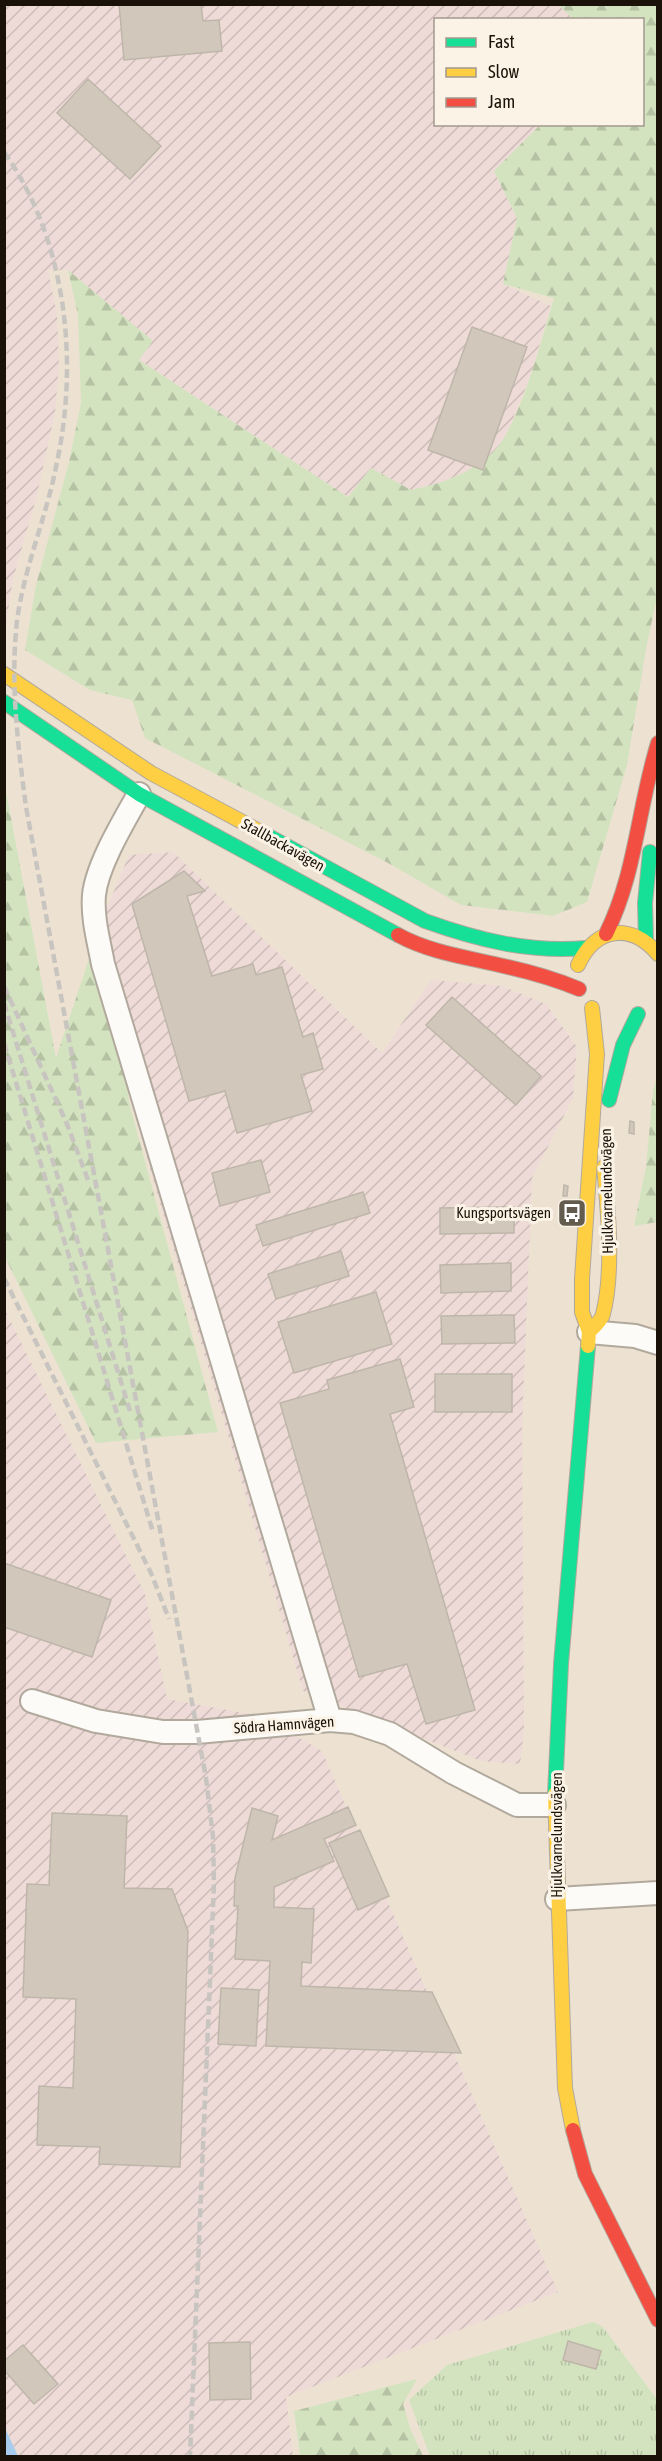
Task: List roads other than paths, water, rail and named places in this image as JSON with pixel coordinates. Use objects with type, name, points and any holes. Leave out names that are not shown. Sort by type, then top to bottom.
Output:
[{"type":"street","name":"Stallbackavägen","points":[[4,674],[151,773],[425,921],[459,933],[506,944],[560,951],[586,948]]},
{"type":"street","name":"Stallbackavägen","points":[[4,702],[139,794],[414,944],[450,956],[554,979],[579,989]]},
{"type":"street","points":[[606,934],[618,910],[630,870],[649,768],[657,743]]},
{"type":"street","points":[[139,794],[97,879],[94,913],[103,964],[330,1720]]},
{"type":"street","points":[[646,941],[645,903],[651,842]]},
{"type":"street","points":[[579,989],[578,966],[586,948],[606,934],[626,932],[646,941],[657,954]]},
{"type":"street","name":"Hjulkvarnelundsvägen","points":[[579,989],[597,1011],[597,1054],[582,1279],[582,1312],[589,1332],[561,1664],[554,1805],[565,2088],[575,2139],[585,2174],[657,2320]]},
{"type":"street","points":[[622,1018],[638,1014],[652,1004]]},
{"type":"street","name":"Hjulkvarnelundsvägen","points":[[589,1332],[603,1316],[607,1281],[609,1224],[604,1172],[608,1105],[628,1030],[638,1014]]},
{"type":"street","points":[[589,1332],[635,1336],[657,1342]]},
{"type":"street","name":"Södra Hamnvägen","points":[[32,1701],[96,1721],[163,1732],[197,1732],[330,1720],[354,1722],[390,1734],[454,1773],[517,1805],[554,1805]]},
{"type":"street","points":[[557,1899],[657,1893]]},
{"type":"water","points":[[5,2428],[18,2456],[5,2456]]},
{"type":"railway","points":[[4,152],[25,186],[42,223],[54,261],[62,301],[66,342],[67,383],[64,423],[53,482],[25,581],[17,621],[14,668],[23,784],[206,1778],[213,1837],[214,1884],[190,2456]]},
{"type":"railway","points":[[4,986],[67,1124],[88,1180]]},
{"type":"railway","points":[[4,1003],[130,1411]]},
{"type":"railway","points":[[4,1043],[153,1532]]},
{"type":"railway","points":[[4,1278],[151,1573],[169,1619]]},
{"type":"place","name":"Kungsportsvägen","points":[[572,1213]]}]
